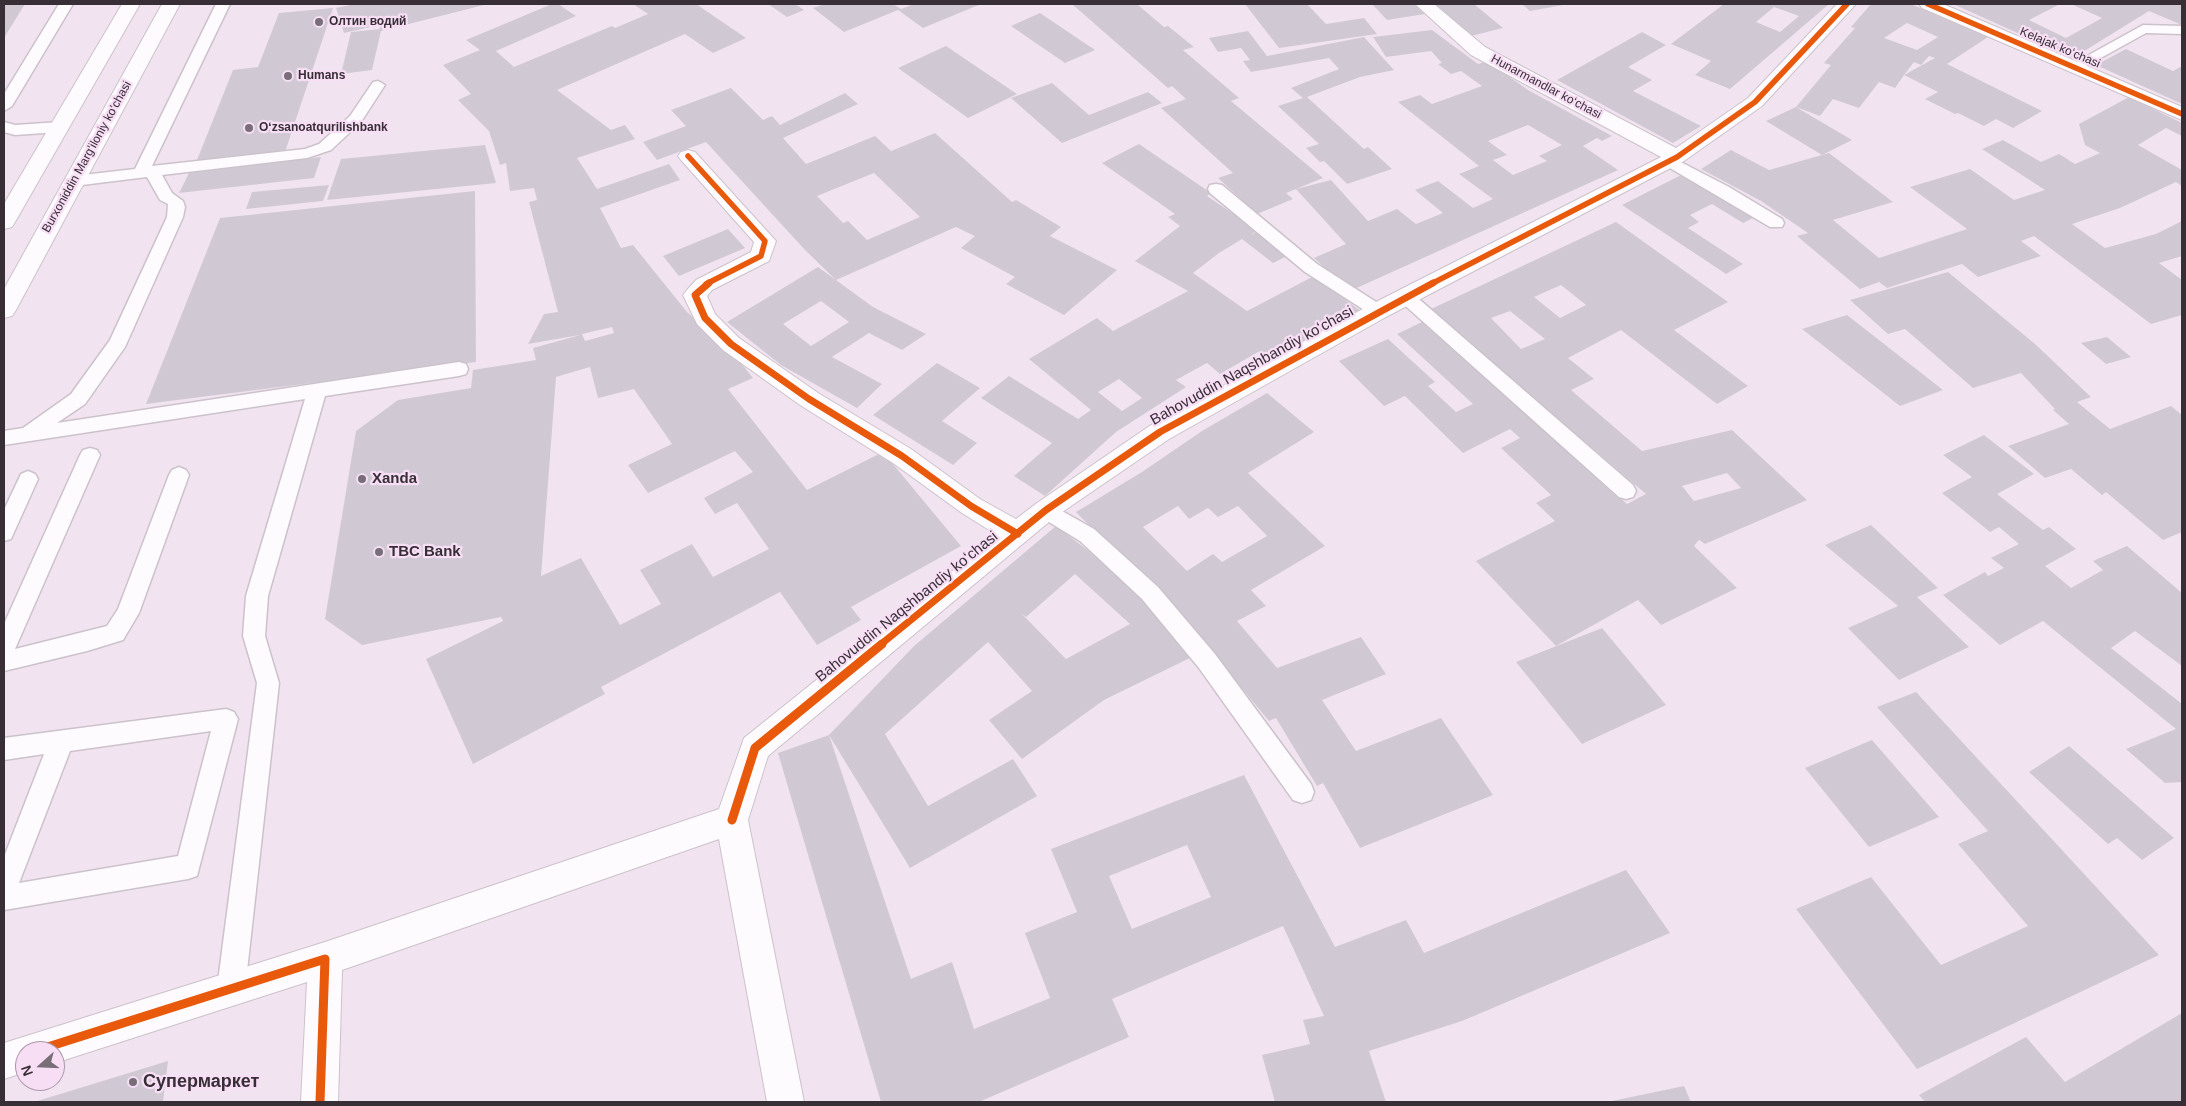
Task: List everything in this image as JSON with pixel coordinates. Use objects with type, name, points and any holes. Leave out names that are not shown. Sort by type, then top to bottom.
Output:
[{"type":"street","points":[[4,222],[131,4]]},
{"type":"street","name":"Burxoniddin Marg’iloniy ko’chasi","points":[[4,310],[171,4]]},
{"type":"street","name":"Hunarmandlar ko‘chasi","points":[[1424,4],[1478,51],[1673,159]]},
{"type":"street","name":"Bahovuddin Naqshbandiy koʻchasi","points":[[732,820],[755,748],[1046,510],[1160,432],[1378,312],[1673,159],[1755,102],[1847,4]]},
{"type":"street","name":"Kelajak koʻchasi","points":[[1928,4],[2182,114]]},
{"type":"street","points":[[688,156],[765,241],[761,256],[704,285],[695,295],[704,318],[731,344],[809,399],[902,456],[972,506],[1018,534]]},
{"type":"street","points":[[65,1042],[326,959],[732,820],[786,1102]]},
{"type":"street","points":[[320,1102],[326,959]]},
{"type":"lane","points":[[4,106],[66,4]]},
{"type":"lane","points":[[147,172],[223,4]]},
{"type":"lane","points":[[2074,67],[2143,29],[2182,30]]},
{"type":"lane","points":[[74,181],[288,157],[324,147],[356,120],[378,85]]},
{"type":"lane","points":[[4,127],[15,130],[60,126]]},
{"type":"lane","points":[[1673,159],[1776,224]]},
{"type":"lane","points":[[25,435],[78,399],[118,342],[175,217],[177,207],[175,201],[166,196],[147,172]]},
{"type":"lane","points":[[1216,189],[1312,268],[1378,312]]},
{"type":"lane","points":[[1406,298],[1626,491]]},
{"type":"lane","points":[[4,438],[459,369]]},
{"type":"lane","points":[[231,989],[268,683],[254,636],[257,596],[317,390]]},
{"type":"lane","points":[[4,648],[90,455]]},
{"type":"lane","points":[[4,661],[87,642],[115,633],[128,613],[179,475]]},
{"type":"lane","points":[[4,533],[28,479]]},
{"type":"lane","points":[[1046,510],[1087,535],[1150,593],[1207,660],[1302,792]]},
{"type":"lane","points":[[4,749],[226,719],[188,868],[4,898]]},
{"type":"lane","points":[[4,889],[61,742]]},
{"type":"building","points":[[4,4],[25,4],[4,38]]},
{"type":"building","points":[[355,4],[488,4],[381,31],[372,70],[341,74],[351,32],[380,29],[379,25],[344,33],[336,8]]},
{"type":"building","points":[[552,4],[558,4],[576,16],[496,51],[514,67],[612,26],[615,28],[648,14],[633,4],[696,4],[746,38],[713,53],[685,34],[557,90],[611,130],[625,125],[635,139],[577,158],[597,189],[669,164],[680,180],[600,208],[621,248],[633,245],[687,312],[733,353],[753,378],[728,389],[807,490],[883,452],[961,546],[851,607],[861,620],[817,645],[780,592],[601,687],[605,694],[473,764],[426,659],[503,621],[501,617],[362,645],[325,619],[356,431],[398,400],[471,388],[473,370],[536,360],[533,348],[580,335],[528,344],[544,314],[558,312],[529,202],[537,200],[534,188],[510,191],[506,163],[500,165],[489,131],[458,100],[471,94],[443,65],[480,50],[466,40]],"holes":[[[612,327],[614,333],[585,341],[582,334]],[[590,367],[598,398],[634,389],[672,444],[628,465],[648,493],[735,451],[753,472],[704,498],[715,514],[737,503],[769,549],[713,577],[692,544],[640,570],[661,604],[620,625],[581,558],[541,576],[556,377]]]},
{"type":"building","points":[[768,4],[795,4],[804,10],[787,17]]},
{"type":"building","points":[[825,4],[893,4],[901,9],[914,4],[981,4],[923,28],[898,10],[844,32],[813,8]]},
{"type":"building","points":[[1072,4],[1141,4],[1138,5],[1164,27],[1168,26],[1194,47],[1183,50],[1239,98],[1231,101],[1323,178],[1286,193],[1293,199],[1257,214],[1218,178],[1233,173],[1161,108],[1186,99],[1172,86],[1168,88]]},
{"type":"building","points":[[1245,4],[1307,4],[1326,24],[1364,18],[1377,34],[1279,48]]},
{"type":"building","points":[[1372,4],[1414,4],[1425,14],[1387,20]]},
{"type":"building","points":[[1435,4],[1474,4],[1503,28],[1471,36]]},
{"type":"building","points":[[1522,4],[1563,4],[1563,5],[1530,11]]},
{"type":"building","points":[[1724,4],[1829,4],[1730,89],[1695,75],[1711,61],[1671,44]],"holes":[[[1774,7],[1799,16],[1780,32],[1756,22]]]},
{"type":"building","points":[[1871,4],[1911,4],[1988,37],[1947,64],[2042,111],[2013,128],[1996,119],[1984,126],[1925,99],[1938,92],[1904,75],[1895,88],[1879,82],[1859,108],[1833,99],[1820,116],[1796,107],[1831,65],[1824,63],[1855,28],[1851,27]],"holes":[[[1907,23],[1938,37],[1917,50],[1884,38]],[[1929,56],[1935,58],[1904,75],[1914,62],[1921,65]]]},
{"type":"building","points":[[1953,4],[2060,4],[2029,20],[2066,38],[2102,18],[2071,4],[2182,4],[2182,25],[2149,11],[2073,58]]},
{"type":"building","points":[[333,8],[284,155],[195,165],[233,70],[258,67],[279,13]]},
{"type":"building","points":[[1040,13],[1095,50],[1065,63],[1011,26]]},
{"type":"building","points":[[1432,30],[1478,64],[1487,61],[1528,90],[1612,136],[1602,141],[1597,138],[1583,146],[1618,170],[1350,291],[1314,258],[1346,244],[1296,189],[1331,180],[1368,221],[1397,209],[1416,224],[1443,213],[1415,190],[1438,181],[1473,208],[1493,199],[1459,174],[1479,166],[1398,102],[1420,95],[1432,104],[1482,86],[1461,71],[1451,74],[1438,64],[1442,63],[1431,51],[1386,57],[1373,37]],"holes":[[[1528,125],[1562,145],[1539,156],[1547,161],[1513,175],[1493,160],[1507,155],[1488,141]]]},
{"type":"building","points":[[1248,31],[1267,56],[1364,37],[1394,70],[1360,77],[1307,97],[1364,149],[1368,147],[1392,169],[1347,184],[1324,161],[1320,162],[1306,148],[1319,144],[1278,106],[1303,98],[1291,88],[1339,69],[1329,58],[1251,72],[1243,61],[1250,60],[1241,48],[1218,52],[1209,38]]},
{"type":"building","points":[[1642,32],[1666,45],[1628,67],[1652,80],[1633,91],[1701,126],[1673,143],[1557,80]]},
{"type":"building","points":[[946,46],[1017,94],[968,118],[898,68]]},
{"type":"building","points":[[2126,49],[2173,71],[2182,66],[2182,104],[2096,65]]},
{"type":"building","points":[[1052,83],[1089,115],[1148,92],[1162,103],[1062,143],[1011,98]]},
{"type":"building","points":[[731,88],[763,120],[772,116],[780,125],[845,93],[858,104],[783,138],[806,164],[875,136],[891,151],[935,133],[1012,202],[1016,200],[1061,227],[1050,236],[1117,270],[1064,315],[1006,284],[1015,277],[961,248],[975,236],[956,227],[836,280],[805,250],[706,142],[657,160],[643,142],[686,126],[671,110]],"holes":[[[874,173],[920,217],[867,240],[848,221],[843,223],[817,196]]]},
{"type":"building","points":[[2129,97],[2182,123],[2182,136],[2166,128],[2138,145],[2182,170],[2182,186],[2176,182],[2120,208],[2072,224],[2105,248],[2156,234],[2182,221],[2182,256],[2159,263],[2182,280],[2182,315],[2151,324],[2034,236],[2021,241],[2041,256],[1978,277],[1962,264],[1887,288],[1879,282],[1860,289],[1797,236],[1808,233],[1761,201],[1701,169],[1731,150],[1769,170],[1829,153],[1893,202],[1833,220],[1879,258],[1967,229],[1910,187],[1970,169],[2014,200],[2045,190],[1982,149],[2003,140],[2041,162],[2059,154],[2075,164],[2100,153],[2085,145],[2079,124]]},
{"type":"building","points":[[1796,107],[1852,140],[1822,155],[1766,121]]},
{"type":"building","points":[[1139,144],[1211,193],[1207,196],[1257,230],[1251,235],[1256,232],[1287,256],[1273,263],[1242,239],[1219,253],[1193,273],[1247,311],[1314,276],[1359,310],[1270,362],[1258,352],[1220,374],[1207,363],[1176,380],[1186,387],[1116,432],[1045,496],[1014,476],[1052,443],[981,398],[1009,376],[1078,419],[1091,410],[1029,359],[1097,318],[1113,331],[1188,291],[1135,261],[1180,226],[1168,217],[1175,214],[1102,163]],"holes":[[[1119,379],[1142,398],[1122,411],[1098,392]]]},
{"type":"building","points":[[485,145],[496,183],[327,200],[341,159]]},
{"type":"building","points":[[321,157],[314,178],[179,193],[189,173]]},
{"type":"building","points":[[1685,173],[1755,217],[1743,223],[1712,204],[1690,215],[1699,222],[1688,228],[1743,264],[1726,274],[1622,205]]},
{"type":"building","points":[[329,185],[323,201],[246,209],[252,192]]},
{"type":"building","points":[[475,191],[476,362],[146,404],[220,218]]},
{"type":"building","points":[[1616,222],[1728,302],[1674,330],[1748,386],[1717,404],[1621,330],[1568,358],[1594,379],[1571,390],[1642,451],[1732,430],[1807,500],[1705,544],[1699,540],[1694,546],[1737,588],[1661,625],[1638,600],[1556,646],[1476,561],[1555,521],[1536,503],[1551,495],[1501,448],[1520,438],[1510,429],[1463,453],[1405,396],[1384,406],[1339,361],[1388,339],[1435,382],[1428,386],[1456,412],[1473,404],[1397,334],[1424,321],[1627,504],[1646,494],[1431,309]],"holes":[[[1561,285],[1586,305],[1560,318],[1534,297]],[[1510,311],[1545,339],[1521,349],[1491,318]],[[1727,473],[1741,488],[1694,501],[1682,486]]]},
{"type":"building","points":[[728,229],[745,248],[679,276],[663,256]]},
{"type":"building","points":[[818,267],[873,307],[926,334],[902,350],[869,333],[832,357],[882,384],[857,408],[781,365],[727,322]],"holes":[[[821,301],[849,322],[811,346],[783,324]]]},
{"type":"building","points":[[1948,272],[2035,344],[2091,397],[2077,402],[2110,429],[2171,406],[2182,415],[2182,532],[2163,540],[2106,492],[2102,495],[2071,469],[2045,478],[2008,446],[2069,424],[2053,410],[2055,409],[2021,373],[1973,388],[1905,329],[1888,334],[1850,300]]},
{"type":"building","points":[[1847,315],[1943,390],[1900,406],[1802,329]]},
{"type":"building","points":[[2107,337],[2131,357],[2106,364],[2081,343]]},
{"type":"building","points":[[937,363],[980,388],[942,421],[977,443],[953,465],[873,415]]},
{"type":"building","points":[[1267,393],[1314,432],[1248,473],[1325,546],[1251,590],[1266,606],[1237,621],[1277,668],[1361,637],[1386,674],[1322,700],[1356,751],[1441,718],[1493,795],[1360,848],[1323,783],[1317,786],[1276,718],[1269,721],[1202,640],[1076,512],[1142,472],[1202,431]],"holes":[[[1178,506],[1189,519],[1208,508],[1218,517],[1238,506],[1267,536],[1222,562],[1213,554],[1187,571],[1143,527]]]},
{"type":"building","points":[[1984,435],[2034,474],[1997,494],[2043,530],[2049,527],[2076,549],[2045,566],[2071,588],[2103,570],[2093,561],[2127,546],[2182,593],[2182,666],[2135,631],[2111,648],[2182,704],[2182,782],[2165,783],[2126,749],[2176,729],[2043,621],[2000,645],[1943,595],[1985,572],[1988,576],[2004,568],[1991,558],[2019,544],[1999,527],[1990,532],[1942,493],[1972,477],[1943,455]]},
{"type":"building","points":[[1871,525],[1938,588],[1917,597],[1969,647],[1899,680],[1848,628],[1898,606],[1825,545]]},
{"type":"building","points":[[1056,526],[1112,569],[1200,653],[1104,700],[1022,759],[989,720],[1032,691],[988,642],[885,734],[928,806],[1013,759],[1037,796],[910,868],[829,735],[914,646]],"holes":[[[1075,574],[1130,624],[1066,659],[1021,613],[1026,617]]]},
{"type":"building","points":[[1602,628],[1666,705],[1582,744],[1516,662]]},
{"type":"building","points":[[1916,692],[2159,955],[1917,1069],[1796,909],[1871,877],[1941,965],[2028,926],[1958,844],[1988,831],[1877,707]]},
{"type":"building","points":[[829,735],[911,979],[952,962],[974,1029],[1050,998],[1025,933],[1077,912],[1051,849],[1244,775],[1335,947],[1406,920],[1424,953],[1626,870],[1670,933],[1462,1021],[1369,1051],[1386,1102],[1275,1102],[1262,1055],[1310,1044],[1303,1020],[1324,1016],[1283,926],[1112,999],[1129,1037],[979,1102],[881,1102],[778,753]],"holes":[[[1187,845],[1211,897],[1132,929],[1109,876]]]},
{"type":"building","points":[[1872,740],[1939,817],[1869,847],[1805,768]]},
{"type":"building","points":[[2069,746],[2174,838],[2142,860],[2117,838],[2108,844],[2029,772]]},
{"type":"building","points":[[2182,1013],[2182,1102],[1925,1102],[1919,1095],[2026,1037],[2065,1082]]},
{"type":"building","name":"Супермаркет","points":[[168,1061],[163,1102],[34,1102]]},
{"type":"building","points":[[1684,1086],[1691,1102],[1612,1102],[1612,1101]]},
{"type":"cycle path","points":[[732,820],[755,748],[1046,510],[1160,432],[1378,311],[1677,157],[1755,102],[1847,4]]},
{"type":"cycle path","points":[[1928,4],[2182,114]]},
{"type":"cycle path","points":[[688,156],[765,241],[761,256],[704,285],[695,295],[705,318],[731,344],[809,399],[902,456],[971,506],[1018,534]]},
{"type":"cycle path","points":[[65,1041],[325,959],[320,1102]]},
{"type":"place","name":"Олтин водий","points":[[319,22]]},
{"type":"place","name":"Humans","points":[[288,76]]},
{"type":"place","name":"Oʻzsanoatqurilishbank","points":[[249,128]]},
{"type":"place","name":"Xanda","points":[[362,479]]},
{"type":"place","name":"TBC Bank","points":[[379,552]]},
{"type":"place","name":"Супермаркет","points":[[133,1082]]}]
